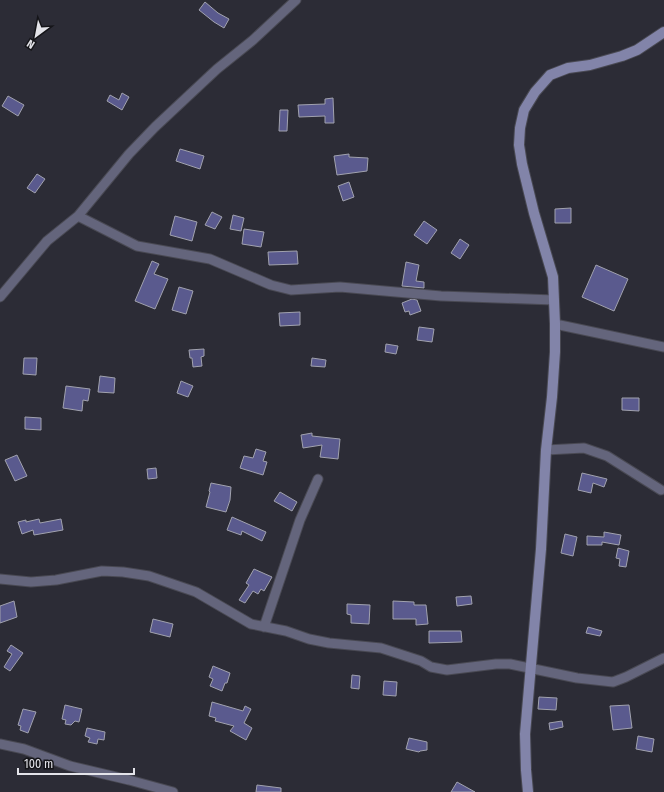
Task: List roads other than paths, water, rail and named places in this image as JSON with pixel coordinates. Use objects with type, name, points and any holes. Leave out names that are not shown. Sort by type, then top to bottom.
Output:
[{"type":"street","points":[[0,297],[47,241],[78,216],[129,154],[155,127],[217,69],[296,0]]},
{"type":"street","points":[[528,792],[525,734],[541,549],[546,450],[555,352],[555,324],[553,277],[534,213],[519,145],[520,128],[524,110],[535,92],[550,75],[568,68],[590,65],[622,56],[637,50],[664,32]]},
{"type":"street","points":[[78,216],[137,246],[210,259],[271,285],[291,290],[340,287],[441,296],[554,300]]},
{"type":"street","points":[[555,324],[664,347]]},
{"type":"street","points":[[546,450],[584,448],[607,456],[661,490]]},
{"type":"street","points":[[264,627],[300,520],[318,479]]},
{"type":"street","points":[[0,579],[32,582],[56,580],[102,571],[123,572],[149,576],[196,592],[251,624],[329,643],[381,648],[421,661],[431,667],[447,670],[496,664],[510,664],[577,678],[612,682],[626,677],[664,658]]},
{"type":"street","points":[[0,744],[24,749],[70,766],[173,792]]}]
